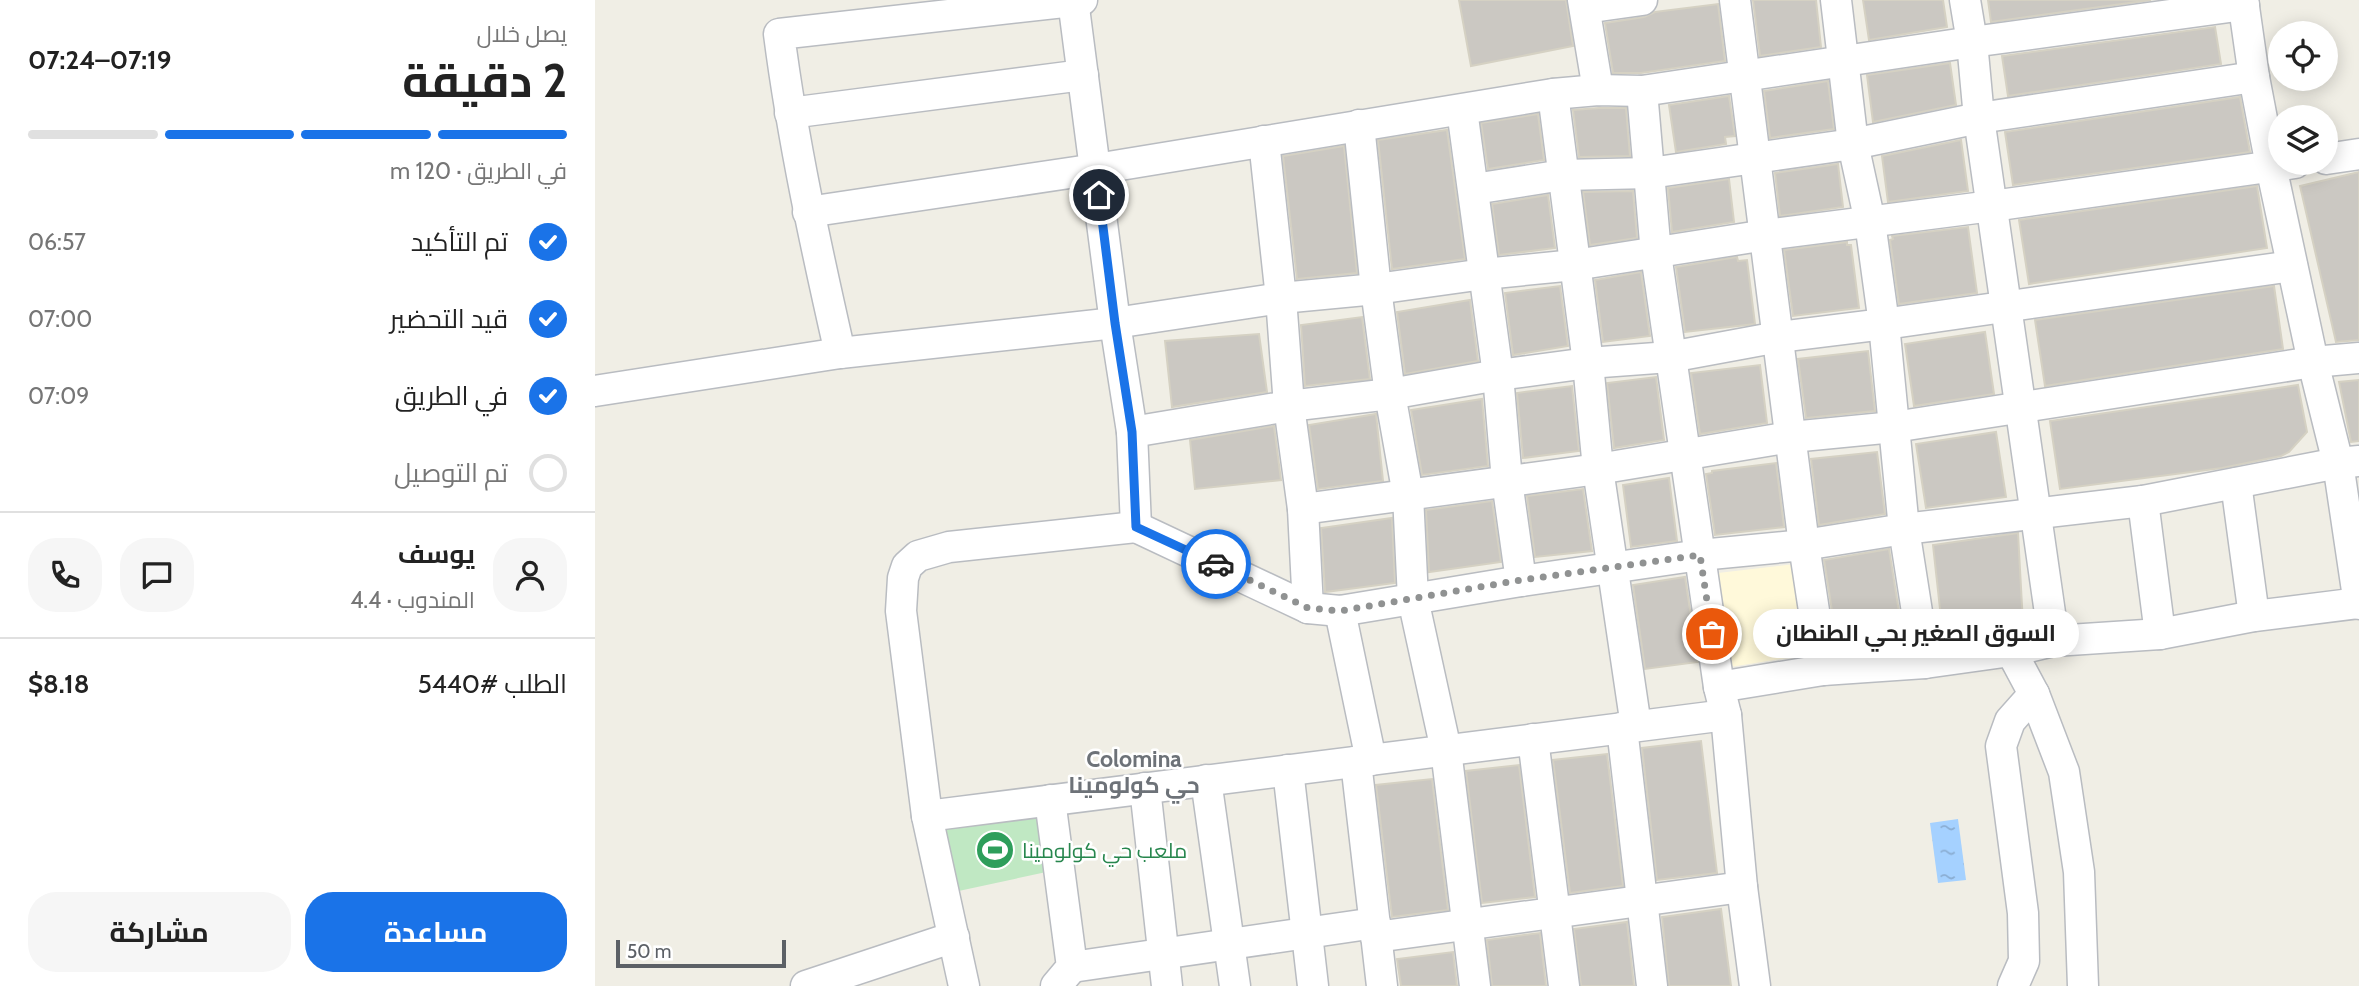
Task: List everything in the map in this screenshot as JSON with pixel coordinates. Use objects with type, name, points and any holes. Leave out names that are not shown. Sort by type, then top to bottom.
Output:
[{"type":"street","points":[[840,353],[808,212],[779,34],[1076,0],[1115,323],[1132,432],[1136,527]]},
{"type":"street","points":[[1598,90],[1584,4],[1642,0]]},
{"type":"street","points":[[1735,0],[1804,545],[1823,670]]},
{"type":"street","points":[[1836,0],[1853,144],[1870,222],[1884,324],[1904,529],[1925,663]]},
{"type":"street","points":[[1965,0],[1979,118],[2054,641]]},
{"type":"street","points":[[808,212],[1096,169],[1553,94],[1598,90],[1642,92],[2244,2],[2253,77],[2268,120]]},
{"type":"street","points":[[790,113],[1083,75]]},
{"type":"street","points":[[1474,189],[1563,175],[1650,173],[1853,144],[1979,118],[2253,77]]},
{"type":"street","points":[[1642,92],[1656,254],[1722,701],[1755,986]]},
{"type":"street","points":[[1553,94],[1612,568],[1652,986]]},
{"type":"street","points":[[1461,110],[1498,375],[1507,481],[1521,580]]},
{"type":"street","points":[[1359,125],[1389,394],[1408,495],[1413,599],[1446,750],[1475,986]]},
{"type":"street","points":[[1264,141],[1281,298],[1289,406],[1303,509],[1308,608]]},
{"type":"street","points":[[2338,157],[2359,154]]},
{"type":"street","points":[[595,391],[840,353],[1115,323],[1281,298],[1575,265],[1766,235],[2268,166]]},
{"type":"street","points":[[927,816],[1629,727],[1823,670],[1925,663],[2011,651],[2054,641],[2160,634],[2254,616],[2359,603],[2349,462],[2313,362],[2292,267],[2284,175]]},
{"type":"street","points":[[1132,432],[1498,375],[1588,363],[1670,357],[1778,337],[2292,267]]},
{"type":"street","points":[[1303,509],[1598,469],[1791,437],[1894,427],[2313,362],[2359,358]]},
{"type":"street","points":[[964,986],[927,816],[901,611],[903,578],[907,566],[918,556],[949,547],[1136,527],[1308,608],[1340,611],[1521,580],[1700,555],[1804,545],[1904,529],[2143,501],[2349,462]]},
{"type":"street","points":[[2236,483],[2254,616]]},
{"type":"street","points":[[2143,501],[2160,634]]},
{"type":"street","points":[[1340,611],[1363,761],[1382,986]]},
{"type":"street","points":[[2011,651],[2034,694],[2064,772],[2080,872],[2083,986]]},
{"type":"street","points":[[2013,986],[2024,961],[2023,914],[2001,746],[2010,722],[2034,694]]},
{"type":"street","points":[[1534,739],[1564,986]]},
{"type":"street","points":[[1288,770],[1313,986]]},
{"type":"street","points":[[1206,780],[1235,986]]},
{"type":"street","points":[[1145,788],[1167,986]]},
{"type":"street","points":[[1050,800],[1064,977],[1164,954],[1306,933],[1468,925],[1742,887]]},
{"type":"street","points":[[806,986],[954,937]]},
{"type":"shaded area","points":[[1795,564],[1810,654],[1730,667],[1718,573]]},
{"type":"green space","name":"ملعب حي كولومينا","points":[[1036,808],[1051,871],[954,892],[939,828]]},
{"type":"water","points":[[1958,819],[1966,880],[1938,883],[1930,823]]},
{"type":"building","points":[[1459,0],[1566,0],[1573,46],[1471,66]]},
{"type":"building","points":[[1753,0],[1816,0],[1821,47],[1760,56]]},
{"type":"building","points":[[1863,0],[1943,0],[1947,27],[1869,40]]},
{"type":"building","points":[[1988,0],[2151,0],[1991,22]]},
{"type":"building","points":[[1718,4],[1725,61],[1641,73],[1613,73],[1605,23],[1644,17],[1655,12]]},
{"type":"building","points":[[2215,27],[2221,64],[2008,96],[2002,56]]},
{"type":"building","points":[[1950,63],[1956,105],[1873,122],[1867,75]]},
{"type":"building","points":[[1828,81],[1834,129],[1770,138],[1764,91]]},
{"type":"building","points":[[1729,96],[1735,136],[1725,137],[1726,144],[1676,152],[1669,105]]},
{"type":"building","points":[[2240,97],[2250,152],[2013,185],[2005,132]]},
{"type":"building","points":[[1626,108],[1630,156],[1579,157],[1573,110]]},
{"type":"building","points":[[1538,114],[1544,160],[1488,169],[1481,123]]},
{"type":"building","points":[[1447,130],[1465,259],[1392,269],[1378,140]]},
{"type":"building","points":[[1961,140],[1968,191],[1888,202],[1882,156]]},
{"type":"building","points":[[1344,146],[1357,273],[1297,279],[1283,156]]},
{"type":"building","points":[[1838,164],[1843,207],[1780,216],[1775,173]]},
{"type":"building","points":[[2359,172],[2359,340],[2336,342],[2300,186]]},
{"type":"building","points":[[1729,179],[1734,222],[1672,232],[1668,188]]},
{"type":"building","points":[[2257,186],[2267,248],[2029,284],[2019,220]]},
{"type":"building","points":[[1633,191],[1637,238],[1590,245],[1583,192]]},
{"type":"building","points":[[1548,195],[1555,248],[1499,255],[1492,204]]},
{"type":"building","points":[[1968,227],[1977,293],[1899,304],[1890,240],[1893,239],[1892,236]]},
{"type":"building","points":[[1847,242],[1847,245],[1851,245],[1859,308],[1793,316],[1784,250]]},
{"type":"building","points":[[1737,257],[1738,261],[1747,260],[1755,324],[1685,332],[1676,267]]},
{"type":"building","points":[[1641,272],[1650,336],[1603,342],[1595,280]]},
{"type":"building","points":[[1560,286],[1568,346],[1513,355],[1505,293]]},
{"type":"building","points":[[2274,286],[2283,349],[2045,386],[2035,320]]},
{"type":"building","points":[[1470,300],[1478,361],[1405,374],[1397,312]]},
{"type":"building","points":[[1362,317],[1370,379],[1305,386],[1301,325]]},
{"type":"building","points":[[1985,332],[1994,394],[1914,406],[1905,344]]},
{"type":"building","points":[[1259,334],[1267,392],[1172,407],[1165,341]]},
{"type":"building","points":[[1868,351],[1875,411],[1806,418],[1798,359]]},
{"type":"building","points":[[1760,365],[1767,423],[1700,434],[1691,373]]},
{"type":"building","points":[[1656,377],[1664,440],[1614,448],[1607,383]]},
{"type":"building","points":[[2359,380],[2359,441],[2351,442],[2339,382]]},
{"type":"building","points":[[2298,385],[2307,432],[2289,452],[2281,456],[2222,468],[2060,489],[2050,421]]},
{"type":"building","points":[[1572,386],[1579,451],[1523,458],[1517,393]]},
{"type":"building","points":[[1482,399],[1488,466],[1422,475],[1411,410]]},
{"type":"building","points":[[1376,414],[1383,481],[1318,489],[1309,425]]},
{"type":"building","points":[[1274,426],[1281,480],[1195,489],[1190,440]]},
{"type":"building","points":[[1996,432],[2006,497],[1926,508],[1916,444]]},
{"type":"building","points":[[1877,452],[1885,514],[1819,525],[1811,459]]},
{"type":"building","points":[[1776,463],[1784,527],[1715,535],[1706,474]]},
{"type":"building","points":[[1669,478],[1677,541],[1631,547],[1623,485]]},
{"type":"building","points":[[1583,489],[1592,551],[1535,557],[1527,496]]},
{"type":"building","points":[[1492,501],[1501,562],[1429,572],[1426,510]]},
{"type":"building","points":[[1392,518],[1395,583],[1325,592],[1321,528]]},
{"type":"building","points":[[2018,533],[2023,624],[1943,636],[1933,545]]},
{"type":"building","points":[[1889,549],[1904,643],[1838,649],[1824,560]]},
{"type":"building","points":[[1685,577],[1698,662],[1645,669],[1633,585]]},
{"type":"building","points":[[1701,741],[1717,873],[1657,880],[1642,748]]},
{"type":"building","points":[[1607,754],[1623,886],[1570,893],[1553,760]]},
{"type":"building","points":[[1519,765],[1535,897],[1482,903],[1466,771]]},
{"type":"building","points":[[1432,779],[1448,910],[1392,917],[1376,785]]},
{"type":"building","points":[[1721,909],[1731,986],[1669,986],[1662,917]]},
{"type":"building","points":[[1627,922],[1634,986],[1581,986],[1574,929]]},
{"type":"building","points":[[1540,933],[1546,986],[1492,986],[1487,940]]},
{"type":"building","points":[[1453,952],[1457,986],[1401,986],[1397,959]]},
{"type":"way so far","points":[[1216,564],[1308,608],[1340,611],[1521,580],[1700,555],[1712,634]]},
{"type":"place","name":"السوق الصغير بحي الطنطان","points":[[1712,634]]},
{"type":"place","name":"ملعب حي كولومينا","points":[[995,850]]},
{"type":"district","name":"Colomina حي كولومينا","points":[[1134,772]]},
{"type":"route","points":[[1099,195],[1132,432],[1136,527],[1216,564]]}]
